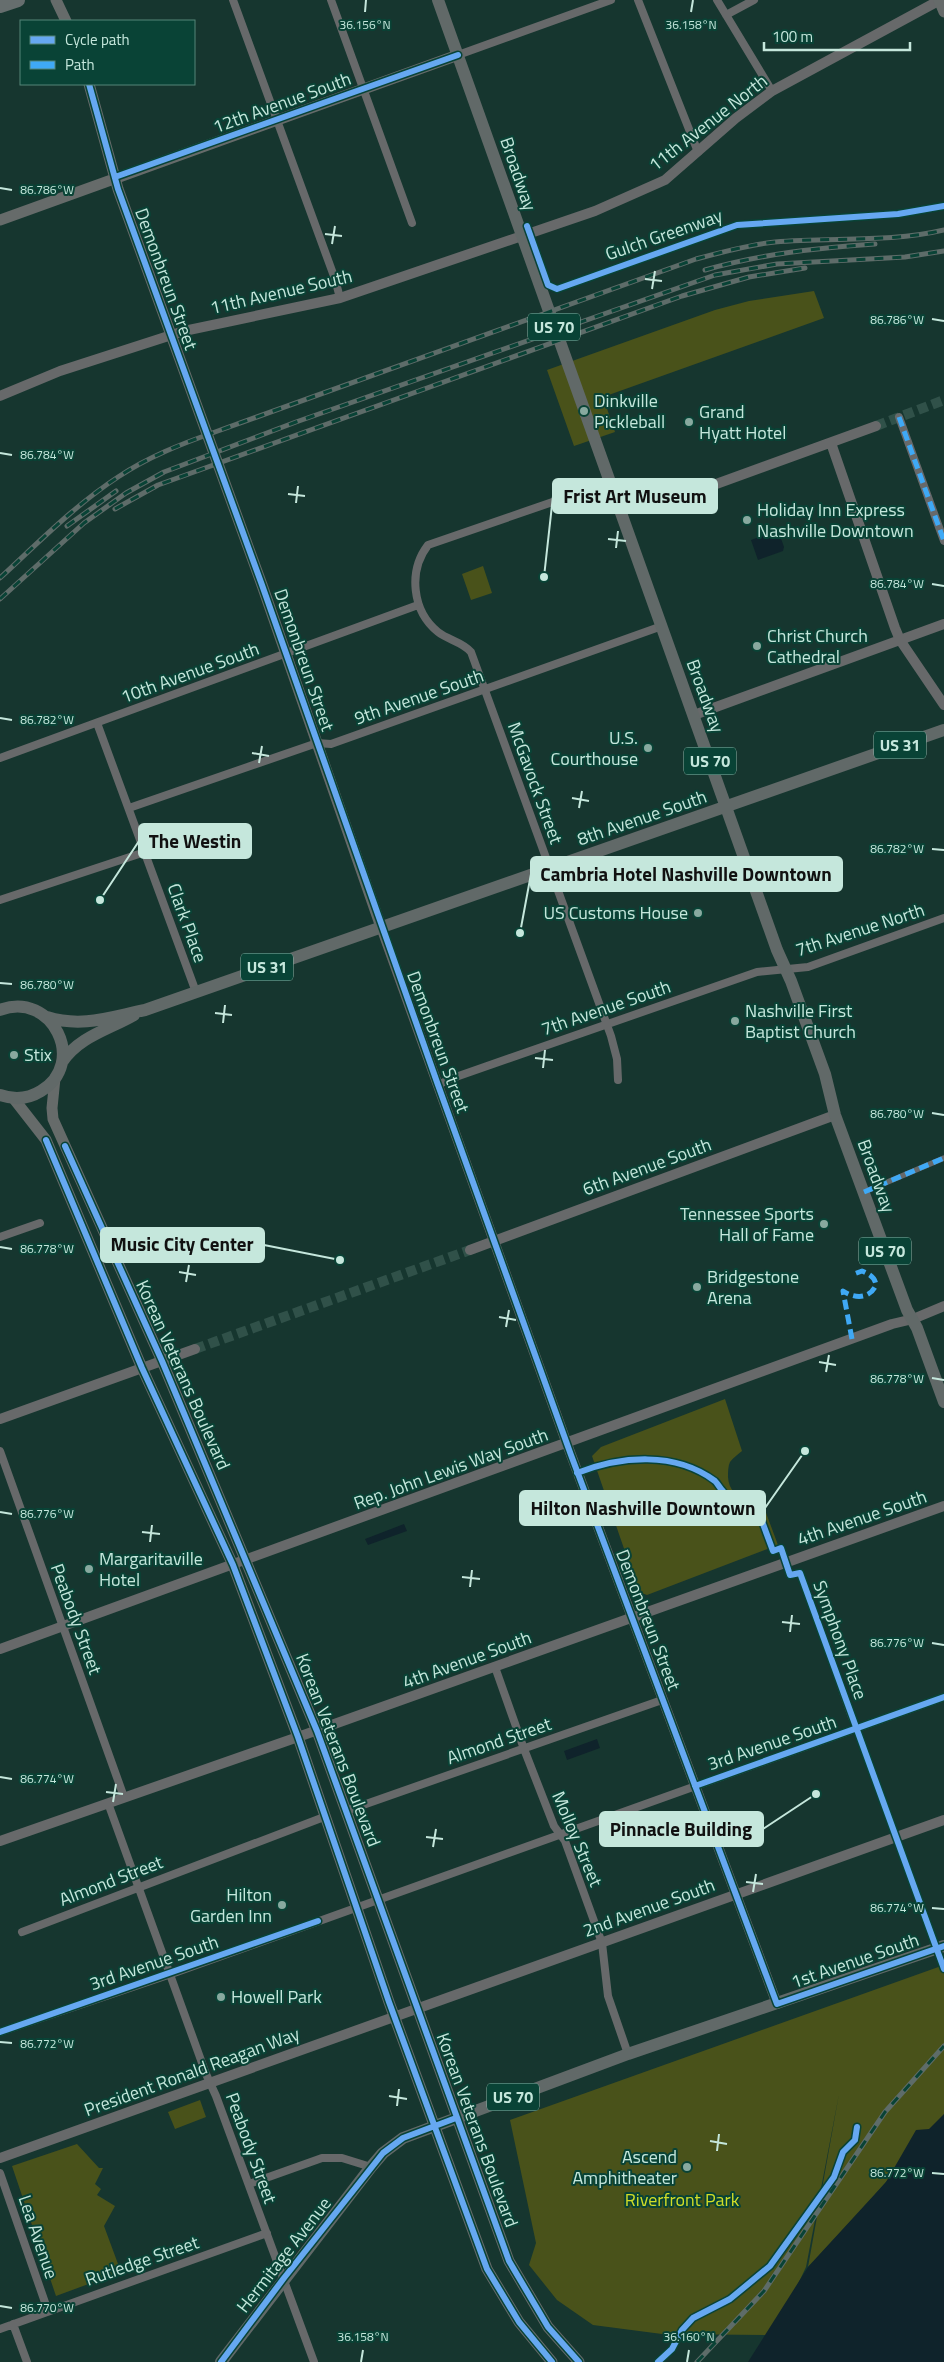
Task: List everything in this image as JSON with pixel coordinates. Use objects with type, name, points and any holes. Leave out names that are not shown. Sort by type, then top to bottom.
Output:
[{"type":"highway","points":[[0,6],[18,0]]},
{"type":"main road","points":[[56,0],[66,20]]},
{"type":"main road","name":"Broadway","points":[[438,0],[777,950],[825,1074],[835,1115],[907,1310],[913,1319],[944,1402]]},
{"type":"main road","points":[[940,0],[944,12]]},
{"type":"main road","name":"12th Avenue South","points":[[0,220],[458,55]]},
{"type":"main road","name":"Demonbreun Street","points":[[89,85],[115,177],[140,250],[286,653],[382,927]]},
{"type":"main road","name":"US 31","points":[[727,807],[944,730]]},
{"type":"main road","name":"8th Avenue South","points":[[47,1018],[64,1022],[88,1023],[145,1010],[727,807]]},
{"type":"main road","name":"US 31","points":[[0,1010],[17,1007],[28,1008],[47,1018]]},
{"type":"main road","name":"8th Avenue South","points":[[62,1062],[82,1040],[111,1028],[145,1010]]},
{"type":"main road","points":[[47,1018],[60,1038],[62,1062]]},
{"type":"main road","name":"US 31","points":[[5,1098],[35,1095],[46,1088],[55,1078],[62,1062]]},
{"type":"main road","name":"Korean Veterans Boulevard","points":[[55,1078],[52,1108],[53,1119],[162,1361],[316,1731],[513,2270],[548,2327],[579,2362]]},
{"type":"main road","name":"Korean Veterans Boulevard","points":[[5,1098],[46,1140],[142,1368],[233,1565],[298,1737],[394,2017],[487,2269],[519,2322],[552,2362]]},
{"type":"main road","name":"1st Avenue South","points":[[371,2167],[383,2153],[403,2138],[435,2125],[628,2054],[944,1946]]},
{"type":"main road","name":"Hermitage Avenue","points":[[221,2362],[371,2167]]},
{"type":"street","points":[[233,0],[340,298]]},
{"type":"street","points":[[331,0],[412,223]]},
{"type":"street","points":[[458,55],[611,0]]},
{"type":"street","points":[[638,0],[698,152]]},
{"type":"street","points":[[717,0],[772,91]]},
{"type":"street","points":[[726,15],[754,0]]},
{"type":"street","name":"11th Avenue North","points":[[514,239],[630,197],[665,180],[736,118],[772,91],[940,0]]},
{"type":"street","name":"11th Avenue South","points":[[0,396],[60,371],[184,331],[340,298],[514,239]]},
{"type":"street","points":[[899,417],[944,541]]},
{"type":"street","points":[[418,605],[416,571],[422,554],[428,546],[567,496],[593,496],[650,504],[675,499],[876,426]]},
{"type":"street","points":[[831,443],[900,640],[944,705]]},
{"type":"street","name":"10th Avenue South","points":[[0,758],[418,605]]},
{"type":"street","name":"McGavock Street","points":[[418,605],[437,631],[468,647],[471,652],[606,1024],[617,1059],[618,1080]]},
{"type":"street","points":[[694,715],[944,624]]},
{"type":"street","name":"9th Avenue South","points":[[129,808],[317,743],[331,744],[662,626]]},
{"type":"street","name":"Clark Place","points":[[97,723],[196,992]]},
{"type":"street","points":[[0,900],[145,852]]},
{"type":"street","name":"7th Avenue North","points":[[785,968],[808,967],[944,918]]},
{"type":"street","name":"Demonbreun Street","points":[[382,927],[567,1444],[777,2004]]},
{"type":"street","name":"7th Avenue South","points":[[438,1085],[756,972],[785,968]]},
{"type":"street","name":"6th Avenue South","points":[[470,1250],[835,1115]]},
{"type":"street","points":[[864,1192],[944,1158]]},
{"type":"street","points":[[0,1237],[40,1222]]},
{"type":"street","name":"Rep. John Lewis Way South","points":[[0,1649],[892,1324],[913,1319],[944,1306]]},
{"type":"street","points":[[0,1419],[196,1349]]},
{"type":"street","name":"Peabody Street","points":[[0,1451],[124,1797]]},
{"type":"street","name":"4th Avenue South","points":[[0,1841],[316,1731],[944,1506]]},
{"type":"street","name":"Symphony Place","points":[[800,1572],[851,1718]]},
{"type":"street","name":"Molloy Street","points":[[495,1667],[554,1826],[566,1841],[602,1942],[608,1996],[628,2054]]},
{"type":"street","name":"3rd Avenue South","points":[[0,2032],[170,1974],[944,1697]]},
{"type":"street","name":"Almond Street","points":[[346,1811],[662,1700]]},
{"type":"street","points":[[860,1739],[944,1970]]},
{"type":"street","name":"Peabody Street","points":[[108,1803],[314,2362]]},
{"type":"street","name":"Almond Street","points":[[22,1932],[324,1817]]},
{"type":"street","name":"2nd Avenue South","points":[[394,2017],[944,1820]]},
{"type":"street","name":"President Ronald Reagan Way","points":[[0,2158],[394,2017]]},
{"type":"street","points":[[249,2184],[322,2158],[342,2158],[371,2167]]},
{"type":"street","name":"Lea Avenue","points":[[0,2173],[48,2311]]},
{"type":"street","name":"Rutledge Street","points":[[0,2329],[267,2233]]},
{"type":"street","points":[[13,2324],[27,2362]]},
{"type":"green space","points":[[814,291],[824,318],[603,397],[615,432],[574,446],[547,370],[715,310],[749,301]]},
{"type":"green space","points":[[483,566],[492,593],[471,600],[462,574]]},
{"type":"green space","points":[[725,1399],[742,1451],[729,1464],[729,1483],[738,1495],[753,1496],[759,1494],[778,1545],[647,1595],[639,1592],[592,1456],[601,1447]]},
{"type":"green space","name":"Riverfront Park","points":[[944,1965],[944,2115],[866,2205],[808,2267],[839,2094],[806,2267],[774,2335],[662,2334],[593,2325],[557,2300],[529,2265],[536,2243],[510,2120]]},
{"type":"green space","points":[[200,2100],[206,2117],[175,2129],[168,2112]]},
{"type":"green space","points":[[77,2144],[99,2168],[103,2168],[95,2184],[101,2189],[97,2195],[115,2206],[104,2226],[121,2272],[56,2296],[12,2166]]},
{"type":"water","points":[[778,530],[784,547],[783,551],[758,560],[751,540]]},
{"type":"water","points":[[404,1524],[407,1531],[368,1545],[365,1539]]},
{"type":"water","points":[[597,1739],[600,1748],[567,1760],[564,1751]]},
{"type":"water","points":[[944,2114],[944,2362],[748,2362],[808,2267],[886,2182],[916,2130],[929,2129]]},
{"type":"tunnel","points":[[876,426],[944,400]]},
{"type":"tunnel","points":[[195,1349],[470,1250]]},
{"type":"railway","points":[[0,578],[57,525],[102,488],[141,463],[202,437],[696,259],[725,251],[775,242],[903,237],[944,230]]},
{"type":"railway","points":[[705,270],[789,252],[875,244]]},
{"type":"railway","points":[[0,599],[84,523],[126,493],[164,472],[296,422],[715,275],[777,264],[905,257],[944,251]]},
{"type":"railway","points":[[115,509],[158,485],[682,296],[749,277],[805,268]]},
{"type":"railway","points":[[67,526],[116,491]]},
{"type":"railway","points":[[697,2362],[764,2291],[885,2112],[944,2046]]},
{"type":"marked path","points":[[899,417],[944,541]]},
{"type":"marked path","points":[[864,1192],[944,1158]]},
{"type":"marked path","points":[[852,1339],[843,1291],[848,1294],[862,1296],[870,1293],[876,1285],[873,1278],[867,1273],[862,1271],[854,1274]]},
{"type":"cycle path","points":[[115,177],[458,55]]},
{"type":"cycle path","points":[[89,85],[118,189],[262,585],[438,1085],[571,1455],[777,2004],[944,1946]]},
{"type":"cycle path","name":"Gulch Greenway","points":[[527,226],[548,285],[557,289],[737,225],[898,214],[944,206]]},
{"type":"cycle path","points":[[46,1140],[142,1368],[233,1565],[298,1737],[389,2002],[487,2269],[519,2322],[552,2362]]},
{"type":"cycle path","points":[[65,1146],[162,1361],[317,1731],[509,2261],[548,2327],[579,2362]]},
{"type":"cycle path","points":[[577,1473],[594,1467],[629,1460],[648,1459],[665,1461],[699,1471],[715,1481],[729,1498],[741,1503],[756,1505],[773,1551],[781,1548],[790,1575],[800,1573],[944,1969]]},
{"type":"cycle path","points":[[695,1786],[944,1697]]},
{"type":"cycle path","points":[[0,2032],[318,1921]]},
{"type":"cycle path","points":[[221,2362],[284,2278],[383,2153],[403,2138],[456,2118]]},
{"type":"cycle path","points":[[658,2362],[672,2349],[682,2330],[693,2318],[730,2299],[770,2266],[834,2177],[843,2152],[855,2140],[857,2127]]},
{"type":"place","name":"Dinkville Pickleball","points":[[584,411]]},
{"type":"place","name":"Grand Hyatt Hotel","points":[[689,422]]},
{"type":"place","name":"Holiday Inn Express Nashville Downtown","points":[[747,520]]},
{"type":"place","name":"Frist Art Museum","points":[[544,577]]},
{"type":"place","name":"Christ Church Cathedral","points":[[757,646]]},
{"type":"place","name":"U.S. Courthouse","points":[[648,748]]},
{"type":"place","name":"The Westin","points":[[100,900]]},
{"type":"place","name":"US Customs House","points":[[698,913]]},
{"type":"place","name":"Cambria Hotel Nashville Downtown","points":[[520,933]]},
{"type":"place","name":"Nashville First Baptist Church","points":[[735,1021]]},
{"type":"place","name":"Stix","points":[[14,1055]]},
{"type":"place","name":"Tennessee Sports Hall of Fame","points":[[824,1224]]},
{"type":"place","name":"Music City Center","points":[[340,1260]]},
{"type":"place","name":"Bridgestone Arena","points":[[697,1287]]},
{"type":"place","name":"Hilton Nashville Downtown","points":[[805,1451]]},
{"type":"place","name":"Margaritaville Hotel","points":[[89,1569]]},
{"type":"place","name":"Pinnacle Building","points":[[816,1794]]},
{"type":"place","name":"Hilton Garden Inn","points":[[282,1905]]},
{"type":"place","name":"Howell Park","points":[[221,1997]]},
{"type":"place","name":"Ascend Amphitheater","points":[[687,2167]]}]
